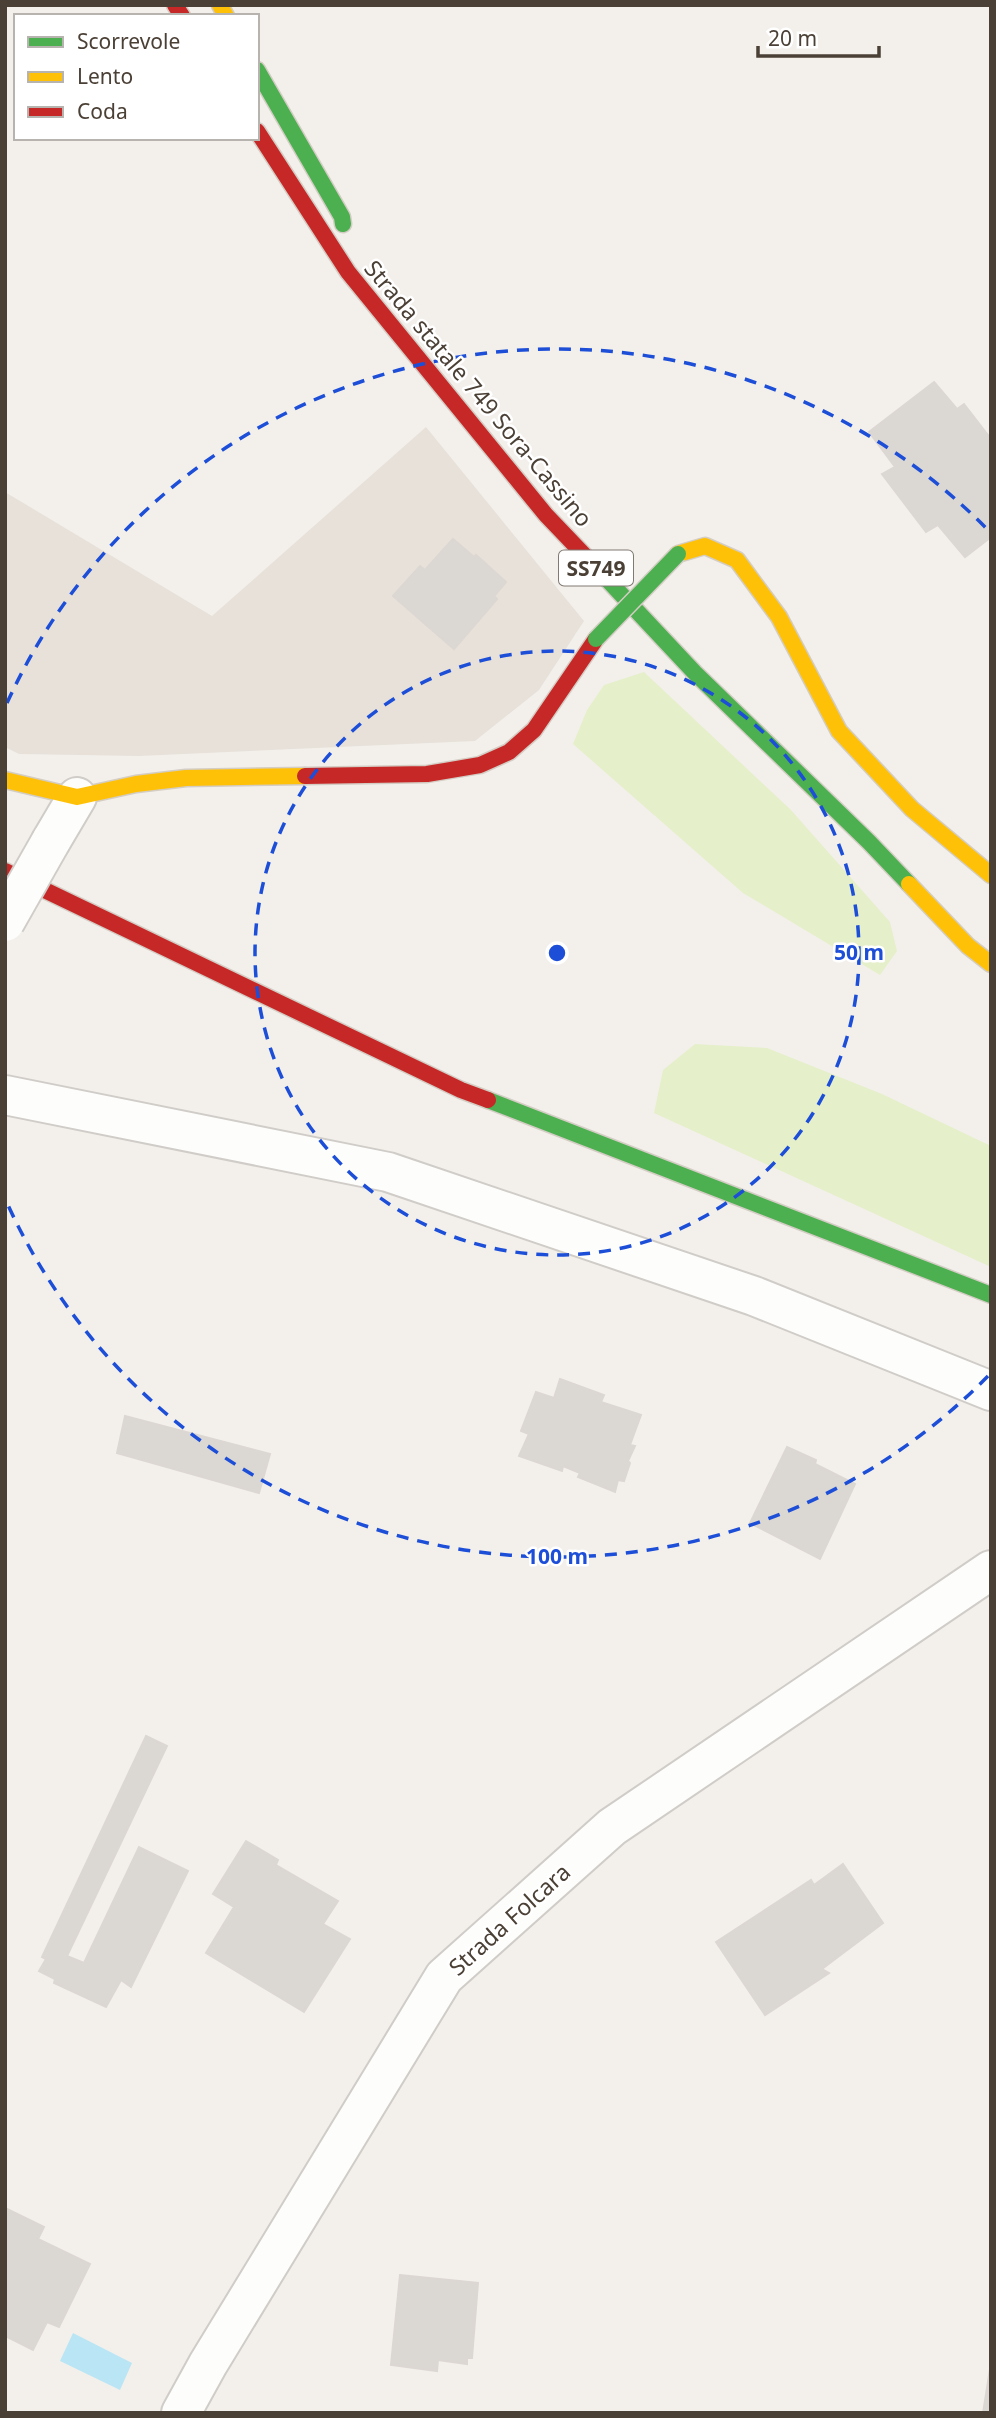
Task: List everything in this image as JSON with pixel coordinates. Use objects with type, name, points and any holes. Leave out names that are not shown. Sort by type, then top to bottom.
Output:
[{"type":"main road","points":[[259,73],[342,217],[348,272]]},
{"type":"main road","name":"Strada statale 749 Sora-Cassino","points":[[259,134],[348,272],[546,515],[695,673],[869,842],[968,946],[991,964]]},
{"type":"main road","points":[[5,780],[77,797],[136,784],[186,778],[427,774],[480,765],[509,752],[534,730],[596,639],[678,554],[705,546],[737,560],[779,618],[839,731],[912,809],[991,875]]},
{"type":"main road","name":"Strada statale 749 Sora-Cassino","points":[[869,842],[935,889]]},
{"type":"main road","points":[[5,871],[461,1090],[991,1295]]},
{"type":"street","points":[[5,922],[77,797]]},
{"type":"street","points":[[5,1095],[388,1172],[754,1296],[991,1391]]},
{"type":"street","name":"Strada Folcara","points":[[181,2413],[208,2364],[444,1977],[612,1826],[991,1570]]},
{"type":"shaded area","points":[[426,427],[584,621],[539,690],[475,741],[139,756],[19,754],[5,747],[5,492],[212,616]]},
{"type":"green space","points":[[644,672],[791,810],[890,922],[897,951],[880,975],[743,893],[573,744],[587,710],[604,685]]},
{"type":"green space","points":[[695,1044],[767,1048],[882,1094],[991,1146],[991,1267],[654,1113],[663,1070]]},
{"type":"water","points":[[73,2333],[132,2363],[120,2390],[60,2361]]},
{"type":"building","points":[[934,382],[957,409],[964,404],[991,439],[991,537],[965,557],[938,525],[926,532],[882,474],[895,467],[869,432]]},
{"type":"building","points":[[453,539],[506,582],[494,596],[497,599],[454,649],[393,596],[420,566],[425,570]]},
{"type":"building","points":[[560,1379],[604,1395],[601,1402],[641,1415],[630,1445],[635,1446],[628,1461],[630,1463],[624,1481],[618,1480],[615,1492],[578,1477],[580,1473],[563,1466],[562,1471],[519,1456],[529,1434],[521,1431],[536,1392],[554,1398]]},
{"type":"building","points":[[125,1416],[270,1454],[259,1493],[117,1453]]},
{"type":"building","points":[[787,1447],[816,1460],[815,1464],[855,1484],[820,1559],[750,1523]]},
{"type":"building","points":[[146,1736],[167,1746],[67,1956],[84,1963],[139,1847],[188,1871],[131,1987],[121,1980],[106,2007],[54,1983],[55,1979],[39,1971],[46,1959],[42,1957]]},
{"type":"building","points":[[246,1841],[278,1860],[276,1865],[338,1901],[323,1924],[350,1939],[304,2012],[206,1953],[234,1907],[213,1894]]},
{"type":"building","points":[[843,1864],[883,1923],[822,1969],[829,1973],[765,2015],[716,1942],[811,1880],[814,1885]]},
{"type":"building","points":[[5,2208],[44,2227],[38,2239],[90,2264],[59,2327],[47,2322],[33,2350],[5,2336]]},
{"type":"building","points":[[400,2275],[478,2283],[472,2358],[467,2358],[467,2364],[438,2360],[437,2371],[391,2365]]},
{"type":"building","points":[[990,2369],[991,2413],[983,2413]]},
{"type":"traffic: fast","points":[[259,73],[342,217],[343,224]]},
{"type":"traffic: fast","points":[[596,639],[678,554]]},
{"type":"traffic: fast","points":[[590,561],[695,673],[909,884]]},
{"type":"traffic: fast","points":[[488,1100],[991,1295]]},
{"type":"traffic: slow","points":[[220,5],[225,14]]},
{"type":"traffic: slow","points":[[678,554],[705,546],[737,560],[779,617],[839,731],[912,809],[991,875]]},
{"type":"traffic: slow","points":[[5,780],[77,797],[136,784],[186,778],[305,776]]},
{"type":"traffic: slow","points":[[909,884],[968,946],[991,964]]},
{"type":"traffic: jam","points":[[175,5],[181,14]]},
{"type":"traffic: jam","points":[[259,134],[348,272],[546,515],[590,561]]},
{"type":"traffic: jam","points":[[305,776],[427,774],[480,765],[509,752],[534,730],[596,639]]},
{"type":"traffic: jam","points":[[5,871],[461,1090],[488,1100]]}]
